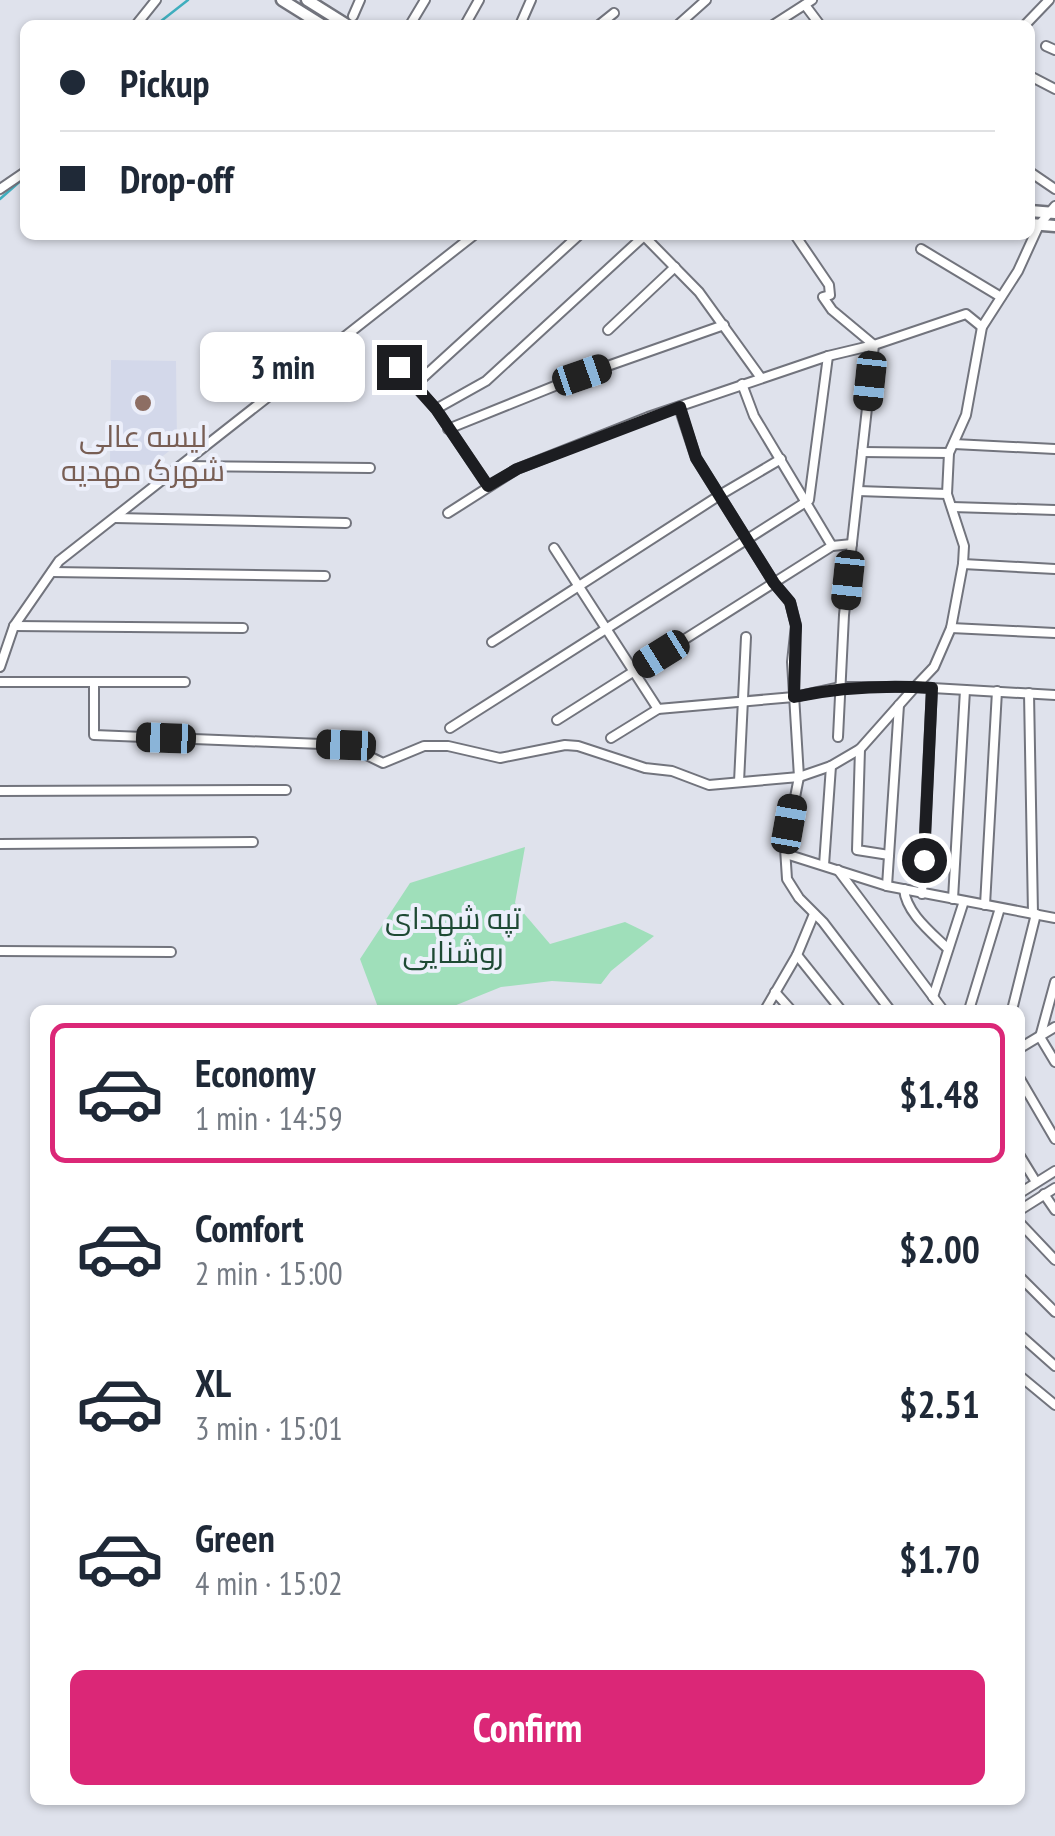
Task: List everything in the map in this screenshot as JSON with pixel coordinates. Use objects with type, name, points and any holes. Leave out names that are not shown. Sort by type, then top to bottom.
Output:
[{"type":"main road","points":[[282,0],[314,20]]},
{"type":"main road","points":[[307,0],[350,20]]},
{"type":"main road","points":[[1035,224],[1055,226]]},
{"type":"street","points":[[140,20],[156,0]]},
{"type":"street","points":[[350,20],[360,0]]},
{"type":"street","points":[[684,20],[706,0]]},
{"type":"street","points":[[1029,20],[1049,0]]},
{"type":"street","points":[[782,20],[808,3]]},
{"type":"street","points":[[605,20],[614,13]]},
{"type":"street","points":[[1035,224],[1053,210]]},
{"type":"street","points":[[0,667],[14,626],[60,562],[468,240]]},
{"type":"street","points":[[416,384],[574,240]]},
{"type":"street","points":[[436,409],[486,381],[639,240]]},
{"type":"street","points":[[647,240],[699,292],[761,378]]},
{"type":"street","points":[[798,240],[829,284],[830,295],[824,297],[832,310],[874,346]]},
{"type":"street","points":[[94,682],[94,735],[346,745],[383,763],[424,746],[448,746],[500,758],[578,746],[709,785],[799,778],[831,766],[860,750],[934,667],[951,628],[964,546],[947,494],[949,453],[966,415],[982,327],[1024,261],[1030,240]]},
{"type":"street","points":[[921,249],[1001,298]]},
{"type":"street","points":[[608,330],[675,267]]},
{"type":"street","points":[[448,513],[517,469],[742,384],[828,356],[874,346],[966,314],[982,327]]},
{"type":"street","points":[[448,429],[582,375],[724,325]]},
{"type":"street","points":[[838,737],[852,544],[874,346]]},
{"type":"street","points":[[382,350],[436,409],[488,486]]},
{"type":"street","points":[[450,728],[806,503],[828,356]]},
{"type":"street","points":[[742,384],[754,416],[832,546]]},
{"type":"street","points":[[680,407],[696,458],[774,583],[790,602],[796,626],[794,697],[799,778],[784,866],[788,878],[798,898],[886,1005]]},
{"type":"street","points":[[954,444],[1055,449]]},
{"type":"street","points":[[862,452],[949,453]]},
{"type":"street","points":[[492,642],[720,494],[781,460]]},
{"type":"street","points":[[178,466],[370,468]]},
{"type":"street","points":[[858,491],[947,494]]},
{"type":"street","points":[[952,507],[1055,510]]},
{"type":"street","points":[[113,518],[346,523]]},
{"type":"street","points":[[557,720],[832,546],[852,544]]},
{"type":"street","points":[[554,548],[658,709]]},
{"type":"street","points":[[964,564],[1055,568]]},
{"type":"street","points":[[52,572],[325,576]]},
{"type":"street","points":[[14,626],[243,628]]},
{"type":"street","points":[[951,628],[1055,633]]},
{"type":"street","points":[[739,782],[746,636]]},
{"type":"street","points":[[0,682],[185,682]]},
{"type":"street","points":[[611,738],[658,709],[794,697],[840,687],[1055,695]]},
{"type":"street","points":[[922,894],[932,688]]},
{"type":"street","points":[[954,900],[964,690]]},
{"type":"street","points":[[984,905],[997,691]]},
{"type":"street","points":[[1013,1005],[1034,914],[1029,693]]},
{"type":"street","points":[[887,886],[899,704]]},
{"type":"street","points":[[860,750],[857,850],[889,855]]},
{"type":"street","points":[[824,866],[831,766]]},
{"type":"street","points":[[0,791],[286,790]]},
{"type":"street","points":[[0,844],[254,842]]},
{"type":"street","points":[[786,854],[887,886],[1055,918]]},
{"type":"street","points":[[838,870],[939,1005]]},
{"type":"street","points":[[904,890],[904,899],[916,916],[948,950]]},
{"type":"street","points":[[933,997],[964,901]]},
{"type":"street","points":[[971,1005],[1000,908]]},
{"type":"street","points":[[768,1005],[814,914]]},
{"type":"street","points":[[0,951],[172,952]]},
{"type":"street","points":[[796,955],[837,1005]]},
{"type":"street","points":[[1055,982],[1040,1036],[1055,1062]]},
{"type":"street","points":[[776,992],[787,1005]]},
{"type":"street","points":[[1025,1045],[1055,1026]]},
{"type":"street","points":[[1025,1087],[1055,1139]]},
{"type":"street","points":[[1025,1164],[1036,1182]]},
{"type":"street","points":[[1025,1189],[1055,1171]]},
{"type":"street","points":[[1025,1207],[1055,1188]]},
{"type":"street","points":[[1044,1194],[1055,1210]]},
{"type":"street","points":[[1025,1228],[1055,1260]]},
{"type":"street","points":[[1025,1282],[1055,1312]]},
{"type":"street","points":[[1025,1339],[1055,1366]]},
{"type":"street","points":[[1025,1380],[1055,1405]]},
{"type":"shaded area","name":"لیسه عالی شهرک مهدیه","points":[[111,360],[176,361],[177,445],[151,465],[110,463]]},
{"type":"green space","name":"تپه شهدای روشنایی","points":[[525,847],[515,903],[550,944],[625,922],[654,936],[601,984],[552,981],[501,987],[456,1005],[377,1005],[360,959],[410,883]]},
{"type":"waterway","points":[[162,20],[188,0]]},
{"type":"waterway","points":[[0,199],[20,181]]},
{"type":"place","name":"لیسه عالی شهرک مهدیه","points":[[143,403]]},
{"type":"route","points":[[399,367],[436,409],[488,486],[517,469],[680,407],[696,458],[774,583],[790,602],[796,626],[794,697],[840,687],[898,684],[932,688],[924,860]]}]
